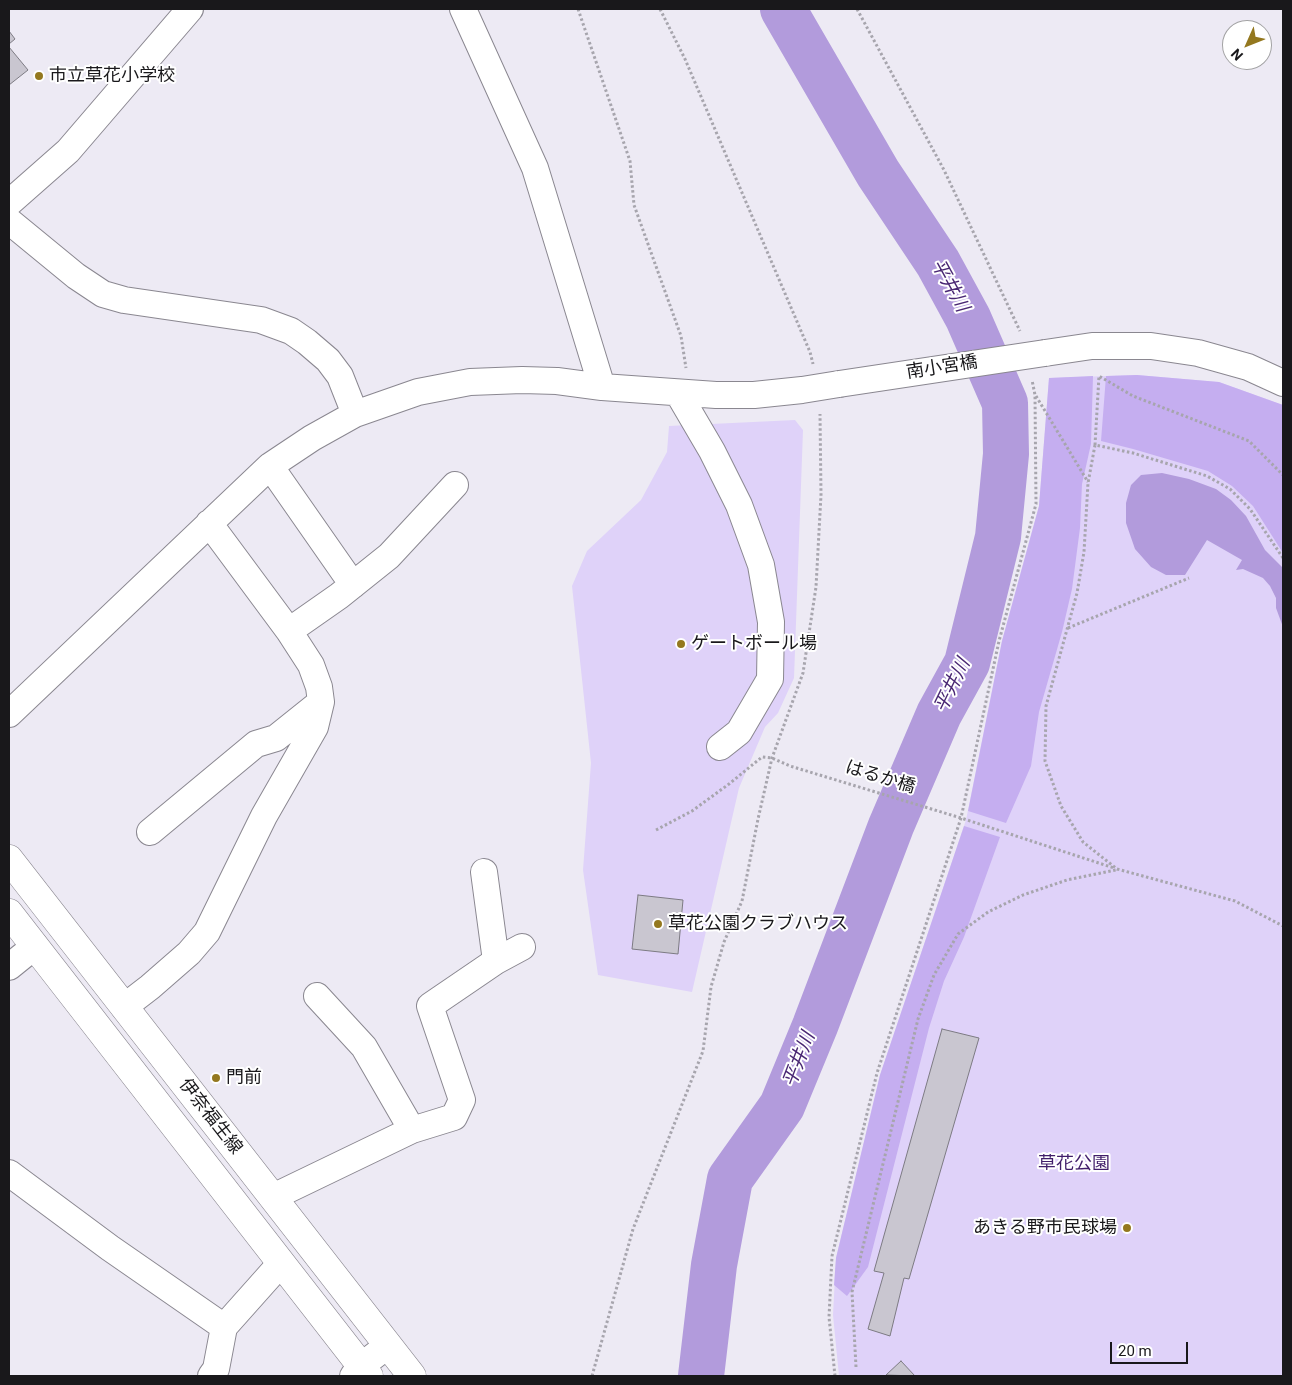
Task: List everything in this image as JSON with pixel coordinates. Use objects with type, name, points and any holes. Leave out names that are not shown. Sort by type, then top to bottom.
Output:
[{"type":"main road","name":"伊奈福生線","points":[[9,859],[412,1376]]},
{"type":"main road","name":"伊奈福生線","points":[[9,913],[281,1263],[361,1373]]},
{"type":"street","points":[[9,203],[68,151],[190,9]]},
{"type":"street","points":[[463,9],[535,168],[602,387]]},
{"type":"street","points":[[9,221],[76,276],[103,294],[124,300],[260,320],[291,331],[328,360],[340,376],[356,414]]},
{"type":"street","name":"南小宮橋","points":[[9,714],[270,466],[312,438],[356,414],[418,392],[470,382],[522,380],[557,381],[602,387],[678,393],[754,395],[829,386],[1092,346],[1151,346],[1198,353],[1248,367],[1283,383]]},
{"type":"street","points":[[678,393],[712,451],[739,505],[761,565],[772,622],[770,680],[739,732],[720,747]]},
{"type":"street","points":[[270,466],[353,585]]},
{"type":"street","points":[[289,631],[353,585],[388,556],[455,485]]},
{"type":"street","points":[[124,1007],[189,954],[207,932],[264,816],[315,727],[321,702],[319,687],[310,665],[289,631],[209,523]]},
{"type":"street","points":[[150,832],[256,744],[276,738],[321,702]]},
{"type":"street","points":[[484,872],[496,961]]},
{"type":"street","points":[[9,967],[35,946]]},
{"type":"street","points":[[273,1197],[412,1130],[454,1117],[462,1100],[430,1006],[496,961],[522,947]]},
{"type":"street","points":[[317,996],[364,1047],[412,1130]]},
{"type":"street","points":[[9,1173],[110,1248],[224,1328]]},
{"type":"street","points":[[211,1376],[216,1369],[224,1328],[281,1263]]},
{"type":"street","points":[[361,1373],[387,1346]]},
{"type":"path","points":[[578,9],[630,161],[634,205],[681,336],[686,369],[678,393]]},
{"type":"path","points":[[592,1376],[633,1230],[702,1051],[711,987],[724,942],[742,902],[772,758],[803,672],[816,587],[829,386],[810,352],[684,59],[660,9]]},
{"type":"path","points":[[857,9],[944,170],[1018,325],[1020,334]]},
{"type":"path","points":[[1117,869],[1083,842],[1061,806],[1045,761],[1046,706],[1077,593],[1084,552],[1088,483],[1095,444],[1099,376],[1133,396],[1249,441],[1283,474]]},
{"type":"path","points":[[835,1376],[829,1317],[832,1256],[877,1074],[961,818],[999,641],[1036,504],[1035,395],[1031,378]]},
{"type":"path","points":[[1035,395],[1088,483]]},
{"type":"path","points":[[1095,444],[1133,453],[1207,476],[1230,489],[1250,509],[1283,558]]},
{"type":"path","points":[[1068,628],[1189,578]]},
{"type":"path","points":[[656,830],[692,811],[762,757],[772,758]]},
{"type":"path","name":"はるか橋","points":[[772,758],[790,766],[961,818],[1117,869],[1236,901],[1283,926]]},
{"type":"path","points":[[856,1367],[852,1292],[918,1019],[934,975],[958,934],[988,912],[1022,894],[1067,880],[1117,869]]},
{"type":"green space","name":"草花公園","points":[[1137,375],[1219,382],[1283,405],[1283,1376],[839,1376],[833,1315],[836,1258],[880,1075],[966,820],[1002,641],[1039,506],[1049,378]]},
{"type":"green space","points":[[795,420],[803,430],[794,678],[778,713],[765,727],[739,788],[692,992],[598,975],[583,870],[591,763],[572,586],[587,551],[641,500],[667,452],[669,426]]},
{"type":"shaded area","points":[[1137,375],[1219,382],[1283,405],[1283,553],[1253,506],[1232,486],[1208,471],[1101,441],[1106,376]]},
{"type":"shaded area","points":[[1093,376],[1091,444],[1082,484],[1080,528],[1072,589],[1039,712],[1031,766],[1006,823],[968,811],[1002,641],[1039,506],[1049,378]]},
{"type":"shaded area","points":[[1162,473],[1189,479],[1216,489],[1231,500],[1246,516],[1265,550],[1283,568],[1283,627],[1276,608],[1276,598],[1270,586],[1263,578],[1243,569],[1236,570],[1242,560],[1207,540],[1185,575],[1166,575],[1151,567],[1135,549],[1126,523],[1126,503],[1131,485],[1141,475]]},
{"type":"shaded area","points":[[964,826],[1000,837],[964,937],[944,981],[929,1028],[868,1267],[847,1296],[834,1285],[836,1258],[880,1075]]},
{"type":"building","points":[[9,31],[15,39],[9,44]]},
{"type":"building","points":[[9,47],[28,70],[9,85]]},
{"type":"building","name":"草花公園クラブハウス","points":[[638,895],[683,900],[678,954],[632,949]]},
{"type":"building","points":[[942,1029],[979,1038],[909,1279],[904,1278],[890,1336],[868,1329],[884,1273],[874,1271]]},
{"type":"building","points":[[901,1361],[915,1376],[886,1375]]},
{"type":"waterway","name":"平井川","points":[[701,1376],[714,1265],[730,1179],[782,1106],[815,1026],[891,826],[939,714],[967,663],[998,537],[1006,454],[1005,403],[968,318],[938,263],[878,173],[783,9]]},
{"type":"place","name":"市立草花小学校","points":[[39,76]]},
{"type":"place","name":"ゲートボール場","points":[[681,644]]},
{"type":"place","name":"草花公園クラブハウス","points":[[658,924]]},
{"type":"place","name":"門前","points":[[216,1078]]},
{"type":"place","name":"あきる野市民球場","points":[[1127,1228]]}]
